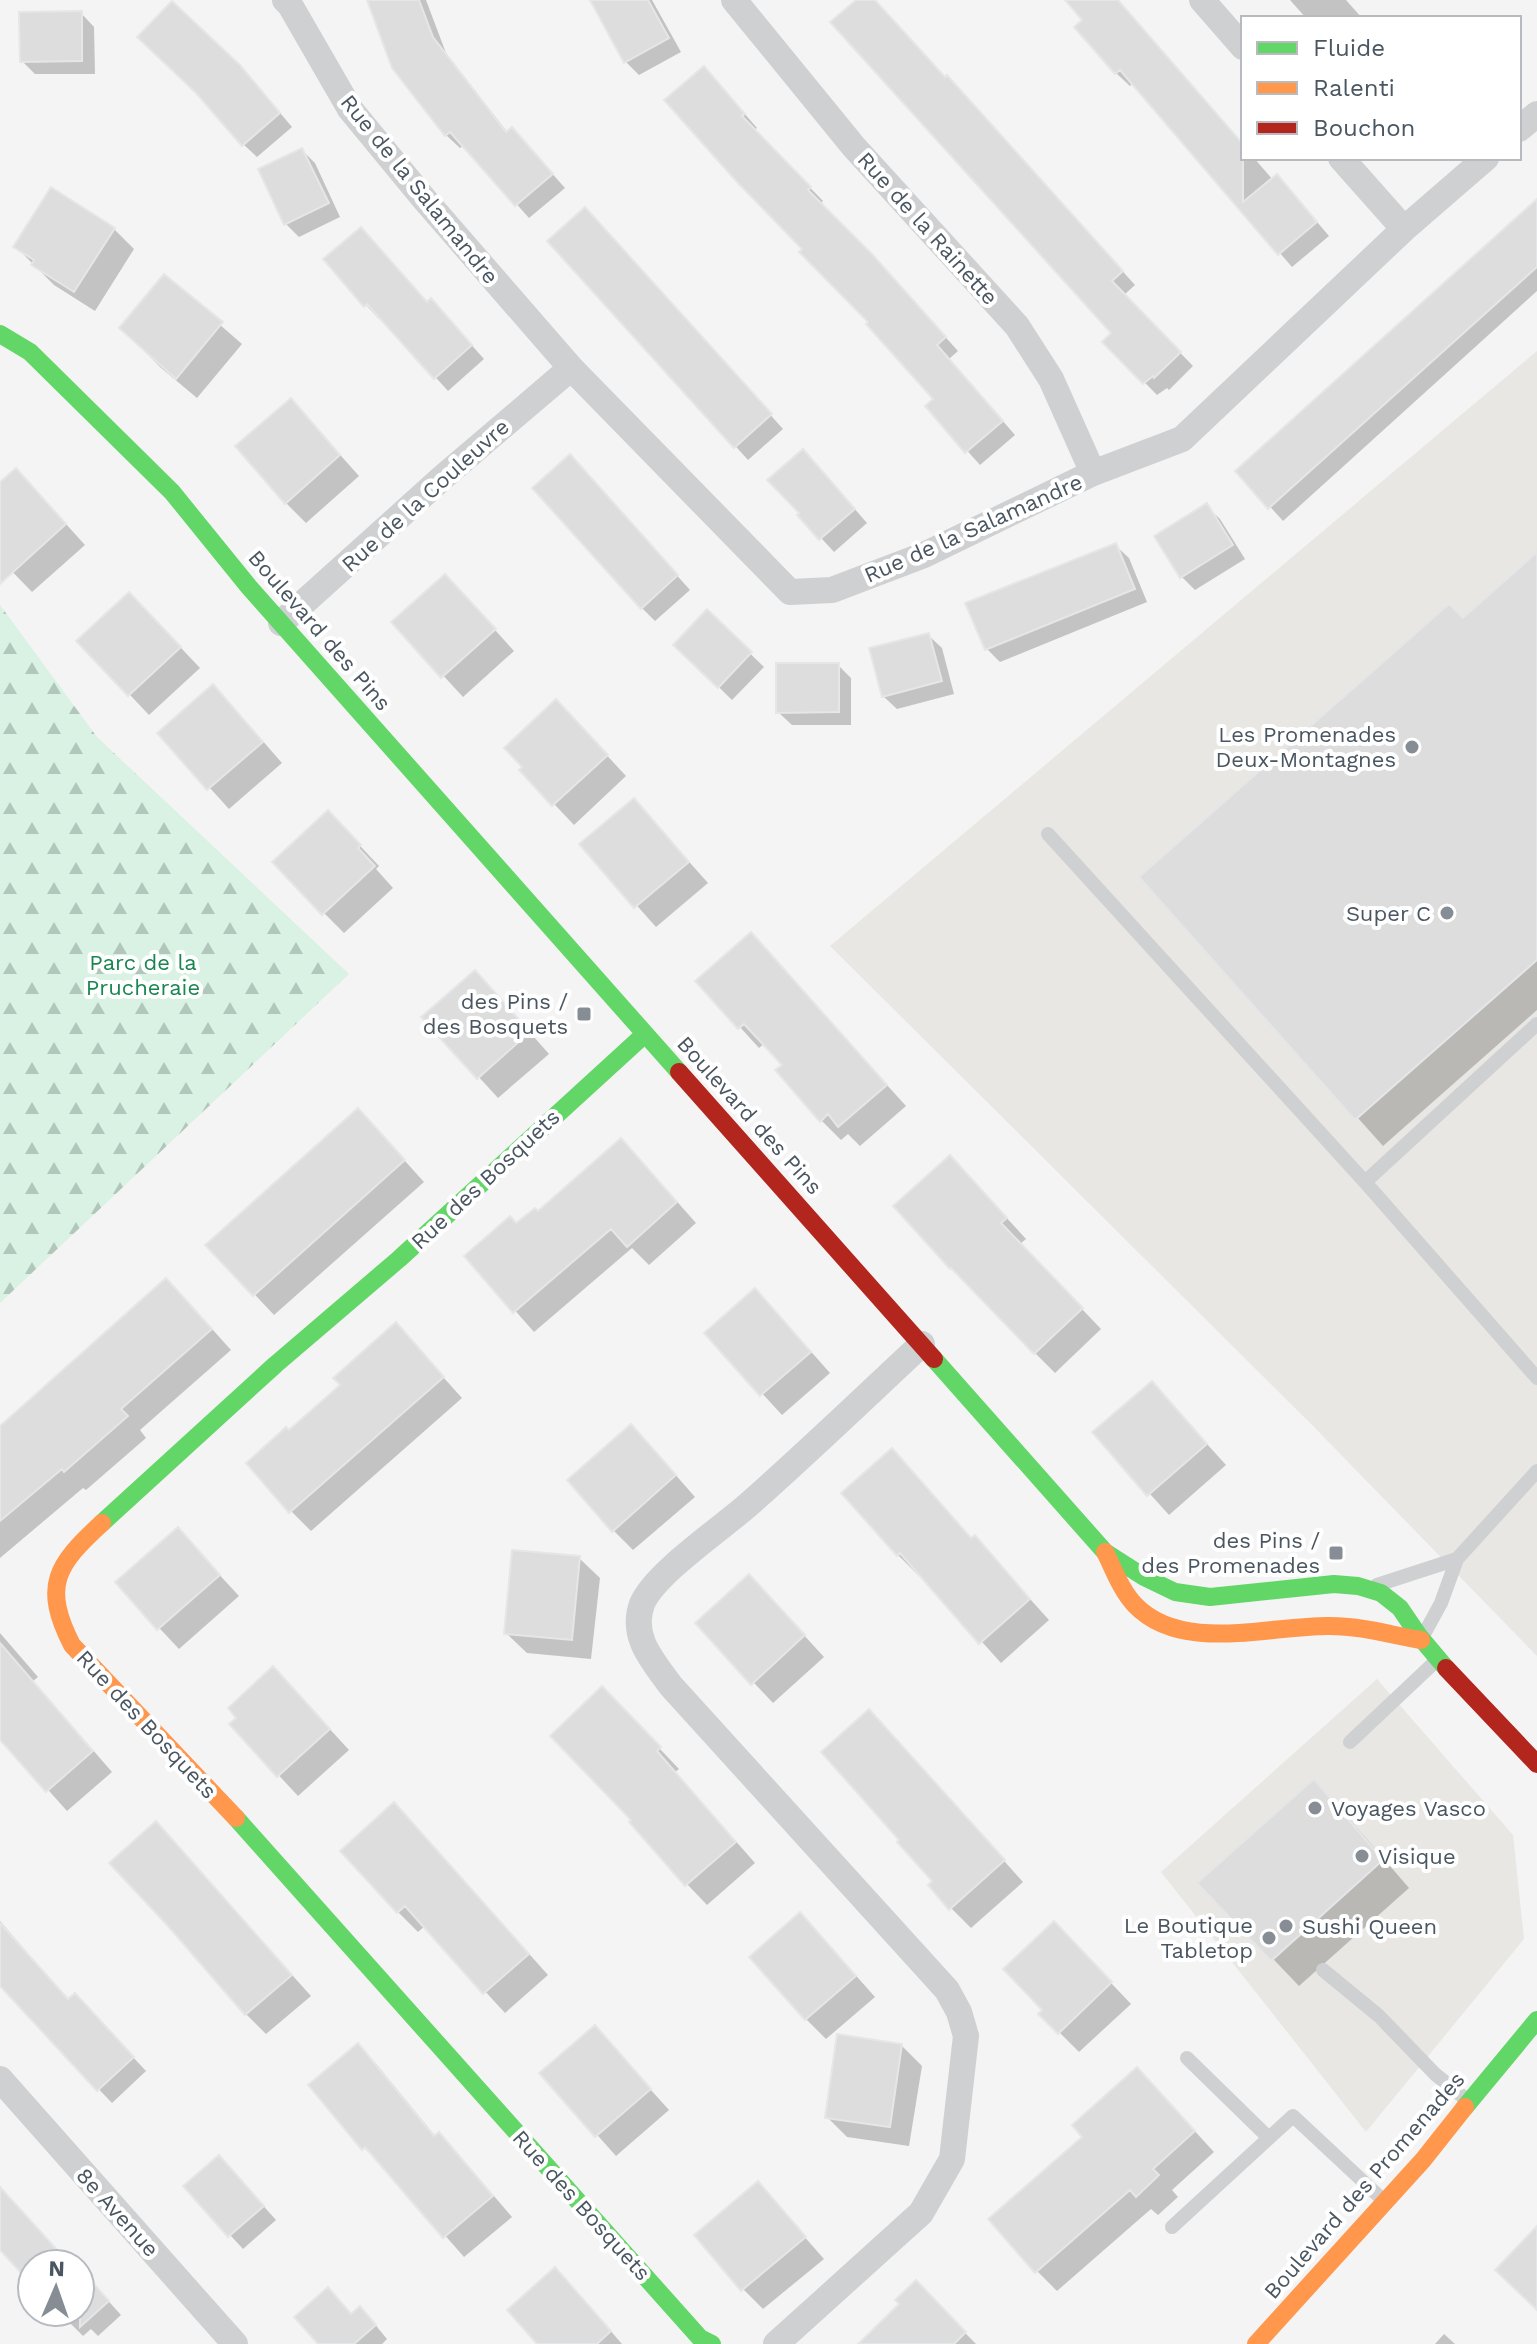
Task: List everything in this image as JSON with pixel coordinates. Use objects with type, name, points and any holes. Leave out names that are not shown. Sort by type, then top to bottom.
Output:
[{"type":"street","name":"Rue de la Salamandre","points":[[285,0],[350,109],[425,200],[571,368],[790,592],[832,590],[924,555],[1093,473],[1182,439],[1404,229],[1484,160]]},
{"type":"street","name":"Rue de la Rainette","points":[[734,0],[854,147],[1017,326],[1051,379],[1093,473]]},
{"type":"street","points":[[1202,0],[1241,45]]},
{"type":"street","points":[[1521,127],[1537,114]]},
{"type":"street","points":[[1343,160],[1404,229]]},
{"type":"street","name":"Boulevard des Pins","points":[[0,334],[30,352],[172,492],[281,623],[1105,1552],[1160,1584],[1189,1595],[1215,1597],[1327,1586],[1366,1588],[1381,1593],[1400,1606],[1421,1640],[1537,1764]]},
{"type":"street","name":"Rue de la Couleuvre","points":[[281,623],[442,478],[571,368]]},
{"type":"street","name":"Rue des Bosquets","points":[[645,1034],[76,1547],[61,1567],[54,1595],[59,1621],[72,1645],[273,1858],[700,2338],[712,2344]]},
{"type":"street","points":[[776,2344],[921,2213],[952,2159],[966,2036],[959,2012],[947,1990],[671,1686],[645,1651],[638,1627],[643,1603],[657,1582],[748,1505],[922,1344]]},
{"type":"street","points":[[1105,1552],[1135,1606],[1157,1621],[1176,1628],[1213,1633],[1330,1626],[1366,1629],[1421,1640]]},
{"type":"street","points":[[1479,1703],[1523,1722]]},
{"type":"street","name":"Boulevard des Promenades","points":[[1256,2344],[1385,2202],[1537,2020]]},
{"type":"street","name":"8e Avenue","points":[[0,2079],[235,2344]]},
{"type":"lane","points":[[1048,834],[1365,1182],[1537,1378]]},
{"type":"lane","points":[[1365,1182],[1537,1024]]},
{"type":"lane","points":[[1421,1640],[1441,1603],[1457,1559],[1537,1471]]},
{"type":"lane","points":[[1366,1588],[1457,1559]]},
{"type":"lane","points":[[1350,1742],[1439,1659]]},
{"type":"lane","points":[[1323,1970],[1379,2016],[1435,2074],[1470,2103]]},
{"type":"lane","points":[[1187,2058],[1269,2138]]},
{"type":"lane","points":[[1172,2227],[1293,2116],[1385,2202]]},
{"type":"shaded area","points":[[1537,351],[1537,1656],[1313,1426],[830,946]]},
{"type":"shaded area","points":[[1377,1679],[1513,1835],[1524,1939],[1366,2132],[1161,1872]]},
{"type":"green space","name":"Parc de la Prucheraie","points":[[0,605],[97,737],[349,974],[0,1303]]},
{"type":"building","points":[[367,0],[419,0],[433,37],[506,132],[512,127],[553,174],[515,206],[450,132],[445,136],[392,68]]},
{"type":"building","points":[[590,0],[648,0],[669,38],[624,63]]},
{"type":"building","points":[[856,0],[875,0],[945,77],[947,75],[1123,271],[1112,281],[1181,352],[1154,378],[1143,384],[1102,342],[1111,333],[830,22]]},
{"type":"building","points":[[1065,0],[1118,0],[1241,142],[1243,202],[1277,174],[1317,222],[1278,255],[1120,70],[1115,74],[1074,27],[1082,20]]},
{"type":"building","points":[[172,1],[240,65],[280,113],[242,146],[196,93],[137,37]]},
{"type":"building","points":[[82,11],[82,61],[20,62],[19,12]]},
{"type":"building","points":[[704,66],[745,114],[742,116],[811,187],[808,190],[872,254],[946,337],[937,345],[1003,421],[965,453],[925,406],[933,399],[866,324],[868,322],[799,252],[802,249],[664,100]]},
{"type":"building","points":[[302,148],[329,203],[284,225],[258,169]]},
{"type":"building","points":[[51,187],[115,228],[74,292],[31,265],[34,260],[13,247]]},
{"type":"building","points":[[1537,199],[1537,267],[1268,509],[1235,471]]},
{"type":"building","points":[[585,207],[772,414],[734,448],[547,241]]},
{"type":"building","points":[[361,227],[427,302],[431,298],[472,345],[434,379],[367,304],[364,307],[323,259]]},
{"type":"building","points":[[164,274],[223,322],[176,379],[119,328]]},
{"type":"building","points":[[291,398],[340,455],[285,504],[235,446]]},
{"type":"building","points":[[803,449],[855,509],[819,540],[797,515],[799,513],[767,480]]},
{"type":"building","points":[[570,454],[678,575],[641,609],[532,488]]},
{"type":"building","points":[[16,468],[66,524],[0,584],[0,482]]},
{"type":"building","points":[[1207,503],[1233,545],[1180,578],[1154,536]]},
{"type":"building","points":[[1116,543],[1135,589],[985,650],[965,603]]},
{"type":"building","name":"Les Promenades Deux-Montagnes","points":[[1537,552],[1537,960],[1355,1120],[1139,877],[1449,604],[1463,618]]},
{"type":"building","points":[[445,574],[496,629],[441,678],[391,622]]},
{"type":"building","points":[[129,592],[181,647],[128,696],[76,641]]},
{"type":"building","points":[[707,609],[752,652],[718,688],[673,645]]},
{"type":"building","points":[[929,633],[942,681],[882,697],[869,648]]},
{"type":"building","points":[[776,663],[839,663],[839,712],[776,713]]},
{"type":"building","points":[[213,684],[263,742],[207,790],[157,733]]},
{"type":"building","points":[[556,699],[608,755],[552,806],[519,770],[522,767],[504,748]]},
{"type":"building","points":[[634,798],[689,862],[634,908],[579,844]]},
{"type":"building","points":[[328,810],[361,845],[358,848],[375,866],[322,915],[272,862]]},
{"type":"building","points":[[751,932],[887,1085],[838,1127],[828,1114],[820,1122],[775,1070],[782,1065],[744,1024],[738,1029],[695,981]]},
{"type":"building","points":[[475,970],[530,1032],[477,1079],[421,1017]]},
{"type":"building","points":[[358,1108],[405,1160],[253,1296],[205,1245]]},
{"type":"building","points":[[621,1138],[677,1202],[627,1247],[611,1229],[513,1313],[464,1256],[510,1216],[516,1223],[535,1208],[538,1211]]},
{"type":"building","points":[[950,1155],[1007,1218],[1001,1223],[1083,1308],[1034,1354],[893,1206]]},
{"type":"building","points":[[166,1278],[212,1329],[121,1409],[128,1416],[64,1472],[62,1469],[0,1521],[0,1426]]},
{"type":"building","points":[[755,1288],[811,1352],[760,1396],[704,1333]]},
{"type":"building","points":[[396,1322],[444,1377],[289,1513],[246,1463],[340,1385],[333,1378]]},
{"type":"building","points":[[1152,1381],[1207,1444],[1147,1496],[1092,1432]]},
{"type":"building","points":[[631,1424],[676,1475],[612,1532],[567,1480]]},
{"type":"building","points":[[892,1448],[971,1538],[975,1535],[1030,1599],[979,1644],[900,1553],[897,1556],[841,1493]]},
{"type":"building","points":[[178,1527],[220,1575],[157,1630],[115,1582]]},
{"type":"building","points":[[512,1550],[580,1556],[572,1640],[504,1634]]},
{"type":"building","points":[[749,1574],[805,1635],[751,1685],[695,1623]]},
{"type":"building","points":[[0,1643],[93,1751],[46,1792],[0,1740]]},
{"type":"building","points":[[273,1666],[330,1729],[277,1777],[229,1724],[236,1718],[228,1708]]},
{"type":"building","points":[[602,1686],[661,1747],[657,1751],[736,1842],[685,1886],[629,1822],[631,1820],[550,1736]]},
{"type":"building","points":[[869,1709],[1005,1860],[949,1910],[928,1885],[932,1881],[897,1842],[899,1840],[821,1752]]},
{"type":"building","points":[[1314,1779],[1383,1860],[1271,1961],[1197,1883]]},
{"type":"building","points":[[394,1802],[529,1954],[483,1994],[405,1906],[397,1913],[340,1851]]},
{"type":"building","points":[[156,1821],[292,1975],[245,2015],[109,1863]]},
{"type":"building","points":[[800,1912],[856,1976],[805,2020],[749,1957]]},
{"type":"building","points":[[1054,1921],[1112,1982],[1058,2034],[1038,2014],[1042,2010],[1003,1969]]},
{"type":"building","points":[[0,1923],[68,1999],[75,1993],[134,2057],[97,2091],[0,1986]]},
{"type":"building","points":[[595,2025],[651,2089],[595,2137],[539,2073]]},
{"type":"building","points":[[837,2034],[902,2044],[890,2127],[825,2118]]},
{"type":"building","points":[[358,2043],[434,2136],[439,2132],[493,2196],[443,2238],[365,2147],[362,2150],[308,2085]]},
{"type":"building","points":[[1137,2067],[1195,2131],[1153,2169],[1159,2175],[1136,2197],[1130,2190],[1035,2273],[988,2219],[1082,2137],[1072,2125]]},
{"type":"building","points":[[219,2155],[264,2206],[228,2237],[183,2186]]},
{"type":"building","points":[[758,2181],[806,2237],[741,2291],[694,2235]]},
{"type":"building","points":[[0,2187],[55,2248],[16,2248],[16,2268],[0,2250]]},
{"type":"building","points":[[1537,2226],[1537,2310],[1495,2270]]},
{"type":"building","points":[[555,2267],[611,2331],[597,2344],[537,2344],[507,2310]]},
{"type":"building","points":[[916,2280],[966,2332],[954,2344],[858,2344],[899,2304],[895,2300]]},
{"type":"building","points":[[96,2286],[109,2301],[96,2313]]},
{"type":"building","points":[[328,2287],[351,2314],[360,2306],[376,2325],[354,2344],[318,2344],[294,2317]]},
{"type":"traffic: fast","points":[[0,334],[30,352],[172,492],[249,587],[679,1072]]},
{"type":"traffic: fast","points":[[102,1523],[275,1365],[399,1259],[645,1034]]},
{"type":"traffic: fast","points":[[934,1359],[1105,1552],[1144,1577],[1175,1592],[1210,1597],[1334,1584],[1358,1586],[1381,1593],[1400,1608],[1446,1668]]},
{"type":"traffic: fast","points":[[236,1818],[700,2338],[712,2344]]},
{"type":"traffic: fast","points":[[1465,2107],[1537,2020]]},
{"type":"traffic: slow","points":[[102,1523],[74,1551],[58,1578],[58,1607],[72,1645],[236,1818]]},
{"type":"traffic: slow","points":[[1105,1552],[1135,1605],[1154,1620],[1177,1629],[1228,1634],[1342,1626],[1421,1640]]},
{"type":"traffic: slow","points":[[1256,2344],[1423,2160],[1465,2107]]},
{"type":"traffic: jam","points":[[679,1072],[934,1359]]},
{"type":"traffic: jam","points":[[1446,1668],[1537,1764]]},
{"type":"place","name":"Les Promenades Deux-Montagnes","points":[[1412,747]]},
{"type":"place","name":"Super C","points":[[1447,913]]},
{"type":"place","name":"des Pins / des Bosquets","points":[[584,1014]]},
{"type":"place","name":"des Pins / des Promenades","points":[[1336,1553]]},
{"type":"place","name":"Voyages Vasco","points":[[1315,1808]]},
{"type":"place","name":"Visique","points":[[1362,1856]]},
{"type":"place","name":"Sushi Queen","points":[[1286,1926]]},
{"type":"place","name":"Le Boutique Tabletop","points":[[1269,1938]]}]
